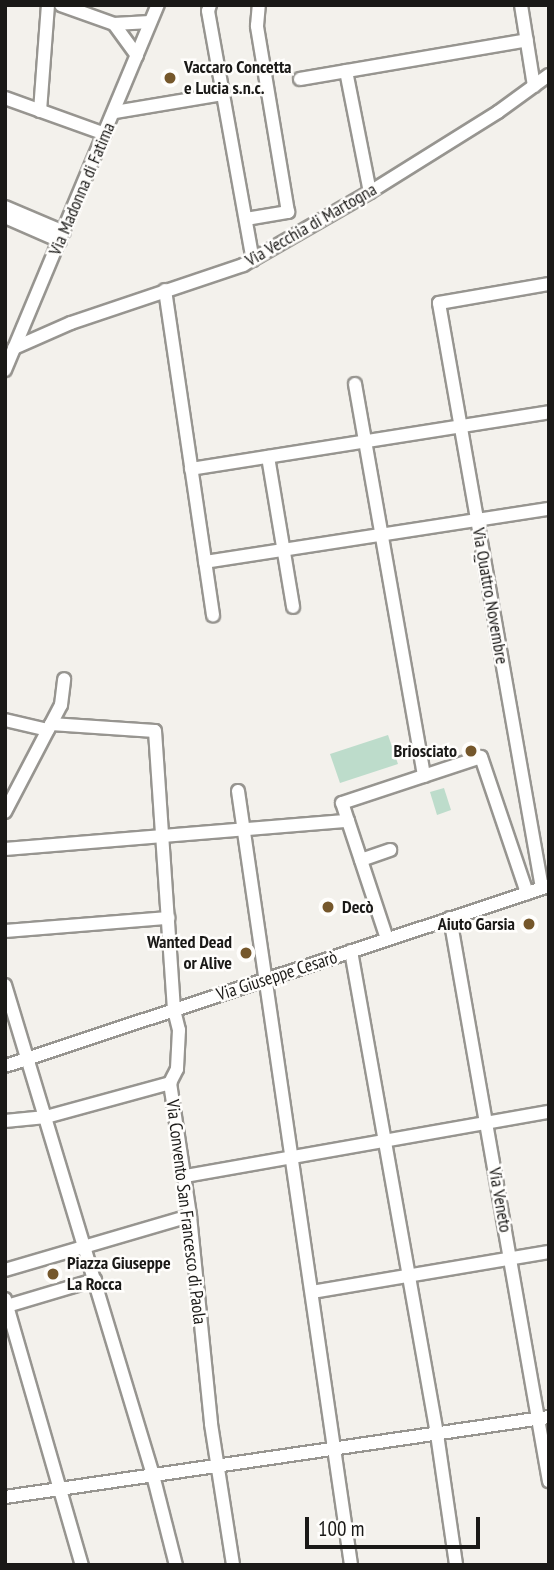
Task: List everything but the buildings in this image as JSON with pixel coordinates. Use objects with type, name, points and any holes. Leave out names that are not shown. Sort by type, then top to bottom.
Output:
[{"type":"street","points":[[40,111],[48,5]]},
{"type":"street","points":[[61,5],[114,24],[150,22]]},
{"type":"street","points":[[210,5],[208,11],[253,260]]},
{"type":"street","points":[[246,219],[288,212],[257,26],[259,5]]},
{"type":"street","points":[[521,5],[534,86]]},
{"type":"street","name":"Via Madonna di Fatima","points":[[9,358],[115,112],[157,6]]},
{"type":"street","points":[[114,24],[137,56]]},
{"type":"street","points":[[300,79],[527,40]]},
{"type":"street","points":[[346,71],[370,192]]},
{"type":"street","name":"Via Vecchia di Martogna","points":[[9,358],[71,323],[253,260],[370,192],[549,75]]},
{"type":"street","points":[[115,112],[223,94]]},
{"type":"street","points":[[5,99],[105,134]]},
{"type":"street","points":[[5,207],[62,236]]},
{"type":"street","points":[[5,217],[62,236]]},
{"type":"street","name":"Via Quattro Novembre","points":[[547,890],[439,303],[549,284]]},
{"type":"street","points":[[165,290],[212,615]]},
{"type":"street","points":[[355,384],[423,771]]},
{"type":"street","points":[[191,469],[549,412]]},
{"type":"street","points":[[268,457],[293,607]]},
{"type":"street","points":[[205,562],[549,509]]},
{"type":"street","points":[[5,812],[61,705],[64,680]]},
{"type":"street","points":[[5,720],[49,727],[155,731],[174,1010],[179,1030],[177,1069],[170,1083]]},
{"type":"street","points":[[387,940],[361,860],[344,821],[342,803],[423,771],[481,757],[527,893]]},
{"type":"street","points":[[238,791],[351,1565]]},
{"type":"street","points":[[5,849],[344,821]]},
{"type":"street","points":[[361,860],[390,850]]},
{"type":"street","name":"Via Giuseppe Cesarò","points":[[5,1066],[450,918],[527,893],[547,890]]},
{"type":"street","points":[[5,930],[167,918]]},
{"type":"street","name":"Via Veneto","points":[[450,918],[510,1259],[543,1418],[549,1481]]},
{"type":"street","points":[[351,951],[438,1434],[456,1565]]},
{"type":"street","points":[[5,985],[9,1007],[29,1058],[86,1243],[176,1565]]},
{"type":"street","name":"Via Convento San Francesco di Paola","points":[[5,1121],[46,1117],[170,1083],[185,1176],[218,1466],[233,1565]]},
{"type":"street","points":[[185,1176],[549,1112]]},
{"type":"street","points":[[5,1270],[86,1243],[190,1216]]},
{"type":"street","points":[[312,1292],[549,1252]]},
{"type":"street","points":[[82,1565],[7,1306],[96,1284]]},
{"type":"street","points":[[5,1497],[543,1418]]},
{"type":"green space","points":[[388,735],[398,764],[340,783],[330,754]]},
{"type":"green space","points":[[444,788],[451,810],[437,815],[430,792]]},
{"type":"place","name":"Vaccaro Concetta e Lucia s.n.c.","points":[[170,78]]},
{"type":"place","name":"Briosciato","points":[[471,751]]},
{"type":"place","name":"Decò","points":[[328,907]]},
{"type":"place","name":"Aiuto Garsia","points":[[529,924]]},
{"type":"place","name":"Wanted Dead or Alive","points":[[246,953]]},
{"type":"place","name":"Piazza Giuseppe La Rocca","points":[[53,1274]]}]
